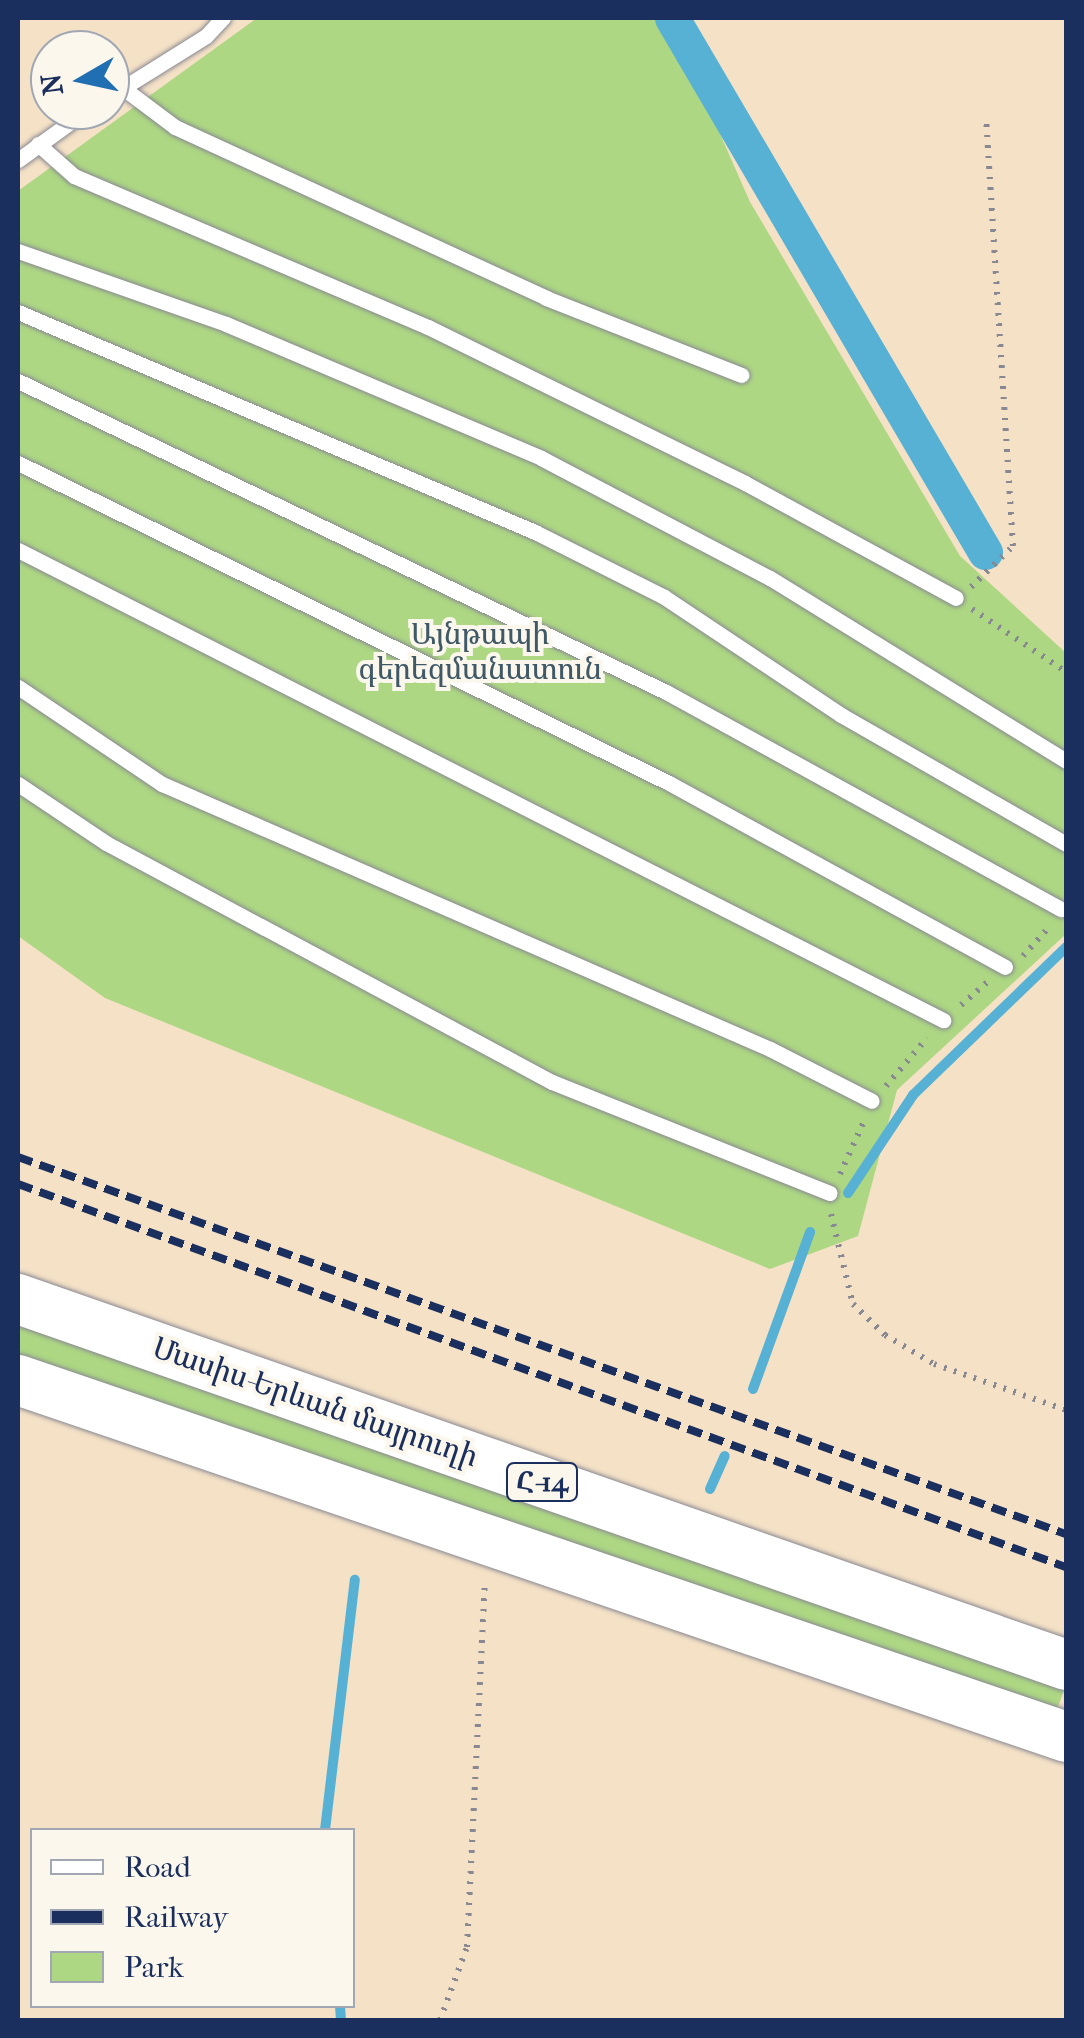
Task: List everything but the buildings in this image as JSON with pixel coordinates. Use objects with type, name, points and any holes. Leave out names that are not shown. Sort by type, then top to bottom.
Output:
[{"type":"main road","name":"Մասիս-Երևան մայրուղի","points":[[18,1299],[1066,1665]]},
{"type":"main road","name":"Հ-14","points":[[18,1380],[1066,1737]]},
{"type":"lane","points":[[130,83],[206,36],[222,18]]},
{"type":"lane","points":[[130,100],[174,127],[546,298],[740,375]]},
{"type":"lane","points":[[18,160],[58,130]]},
{"type":"lane","points":[[38,144],[74,176],[446,336],[745,483],[956,598]]},
{"type":"lane","points":[[18,251],[226,324],[541,458],[770,578],[1066,761]]},
{"type":"lane","points":[[18,312],[535,532],[632,580],[951,782],[1066,844]]},
{"type":"lane","points":[[18,381],[666,692],[1060,909]]},
{"type":"lane","points":[[18,463],[669,783],[1005,968]]},
{"type":"lane","points":[[18,550],[944,1020]]},
{"type":"lane","points":[[18,688],[162,784],[770,1049],[872,1101]]},
{"type":"lane","points":[[18,784],[106,843],[552,1082],[830,1193]]},
{"type":"path","points":[[986,117],[1013,546],[956,598],[1066,672]]},
{"type":"path","points":[[1060,909],[1034,949],[1005,968],[944,1020],[872,1101],[830,1193],[832,1238],[853,1304],[885,1335],[934,1364],[1066,1410]]},
{"type":"path","points":[[440,2020],[467,1947],[479,1603],[495,1542]]},
{"type":"green space","name":"Այնթապի գերեզմանատուն","points":[[257,18],[669,18],[750,202],[960,556],[1066,653],[1066,934],[897,1090],[858,1236],[770,1269],[105,998],[18,936],[18,191],[102,130],[130,130],[130,110]]},
{"type":"green space","points":[[18,1324],[1066,1685],[1055,1716],[18,1359]]},
{"type":"waterway","points":[[672,18],[985,552]]},
{"type":"waterway","points":[[848,1193],[913,1095],[1066,947]]},
{"type":"waterway","points":[[753,1389],[810,1232]]},
{"type":"waterway","points":[[710,1489],[725,1456]]},
{"type":"waterway","points":[[325,1828],[355,1580]]},
{"type":"waterway","points":[[340,2008],[341,2020]]},
{"type":"railway","points":[[18,1157],[1066,1534]]},
{"type":"railway","points":[[18,1184],[1066,1567]]}]
